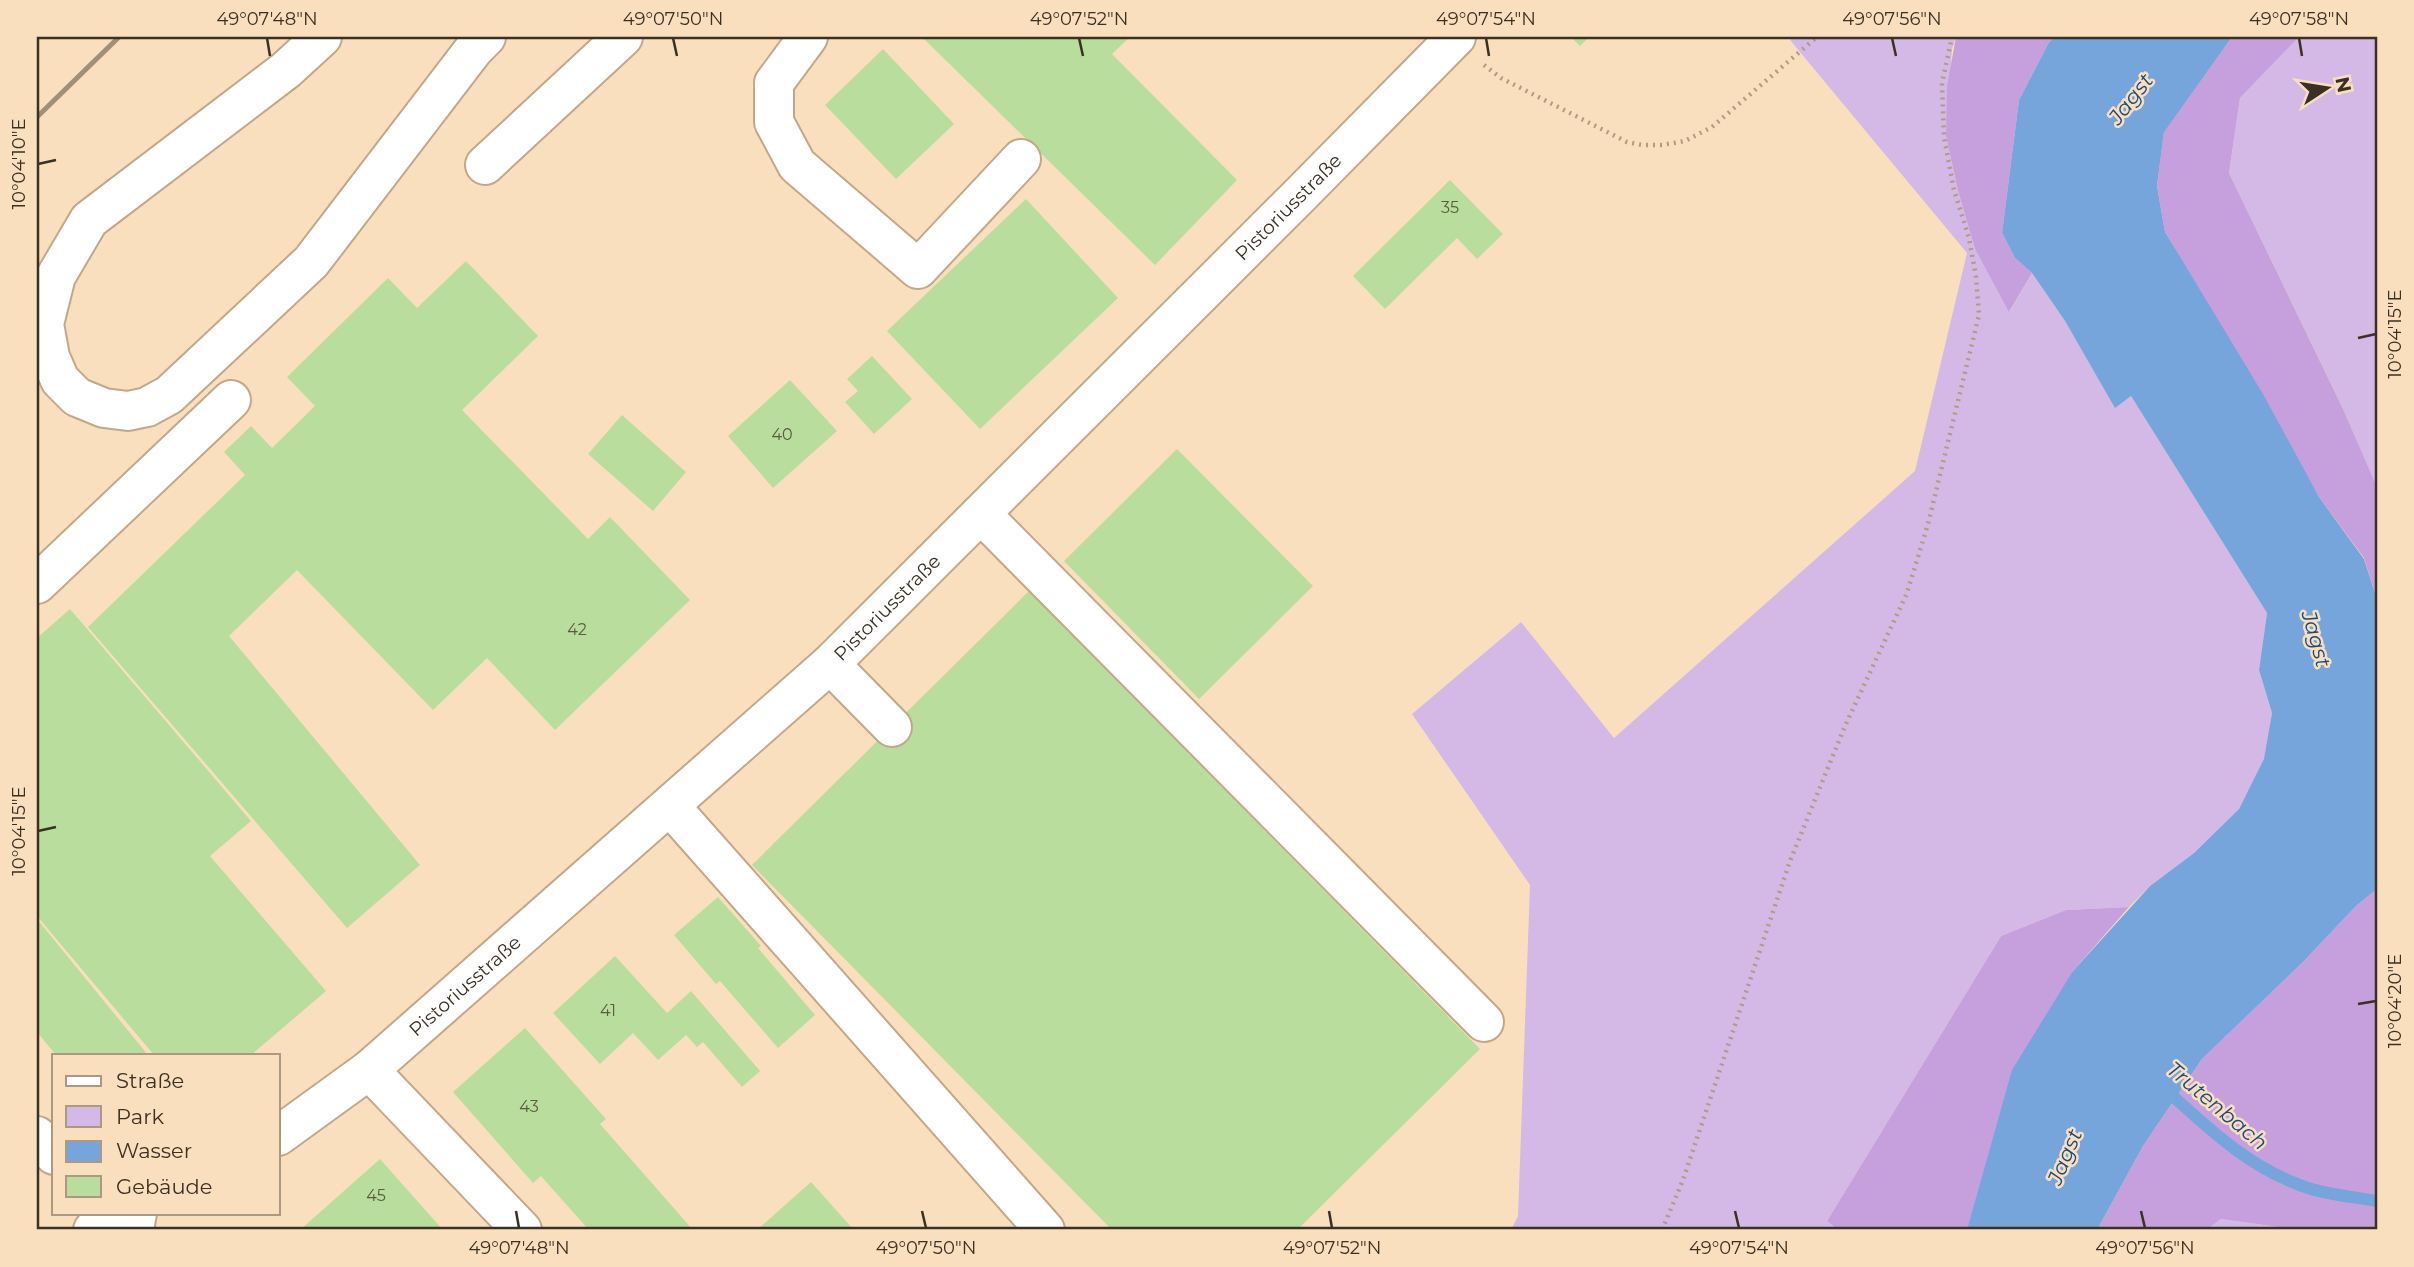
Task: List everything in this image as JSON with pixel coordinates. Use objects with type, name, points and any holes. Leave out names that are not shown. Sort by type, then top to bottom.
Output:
[{"type":"street","points":[[322,37],[286,70],[89,220],[56,276],[44,324],[43,358],[77,397],[104,408],[128,411],[147,407],[169,395],[311,262],[472,41]]},
{"type":"street","points":[[485,165],[624,37]]},
{"type":"street","points":[[808,37],[774,83],[774,122],[797,165],[918,269],[1021,159]]},
{"type":"street","name":"Pistoriusstraße","points":[[280,1135],[369,1070],[830,664],[1454,39]]},
{"type":"street","points":[[37,584],[231,400]]},
{"type":"street","points":[[981,514],[1484,1022]]},
{"type":"street","points":[[830,664],[892,727]]},
{"type":"street","points":[[670,806],[1045,1230]]},
{"type":"street","points":[[369,1070],[522,1230]]},
{"type":"street","points":[[37,1136],[52,1153]]},
{"type":"street","points":[[93,1230],[106,1214]]},
{"type":"path","points":[[1454,39],[1501,79],[1627,142],[1643,145],[1685,141],[1712,127],[1816,37]]},
{"type":"path","points":[[1662,1230],[1682,1180],[1790,861],[1845,726],[1907,593],[1934,498],[1979,315],[1971,251],[1954,191],[1944,137],[1942,83],[1952,37]]},
{"type":"green space","points":[[1793,37],[1956,37],[1952,49],[1946,136],[1975,249],[2010,311],[2032,273],[2065,321],[2115,407],[2131,396],[2267,613],[2259,670],[2272,713],[2265,759],[2239,809],[2194,853],[2150,886],[2129,907],[2066,910],[2001,936],[1827,1221],[1838,1230],[1511,1230],[1518,1216],[1530,885],[1412,714],[1521,622],[1614,738],[1915,471],[1967,253],[1790,40]]},
{"type":"green space","points":[[2299,37],[2377,37],[2377,487],[2344,411],[2229,173],[2240,98]]},
{"type":"green space","points":[[2221,1219],[2278,1227],[2286,1230],[2206,1230]]},
{"type":"shaded area","points":[[1956,37],[2054,37],[2019,100],[2002,233],[2015,258],[2032,273],[2009,312],[1975,249],[1946,136],[1947,86]]},
{"type":"shaded area","points":[[2232,37],[2299,37],[2240,98],[2229,173],[2344,411],[2377,487],[2377,599],[2364,558],[2319,497],[2165,232],[2157,186],[2164,131]]},
{"type":"shaded area","points":[[2377,889],[2377,1230],[2286,1230],[2221,1219],[2206,1230],[2097,1230],[2143,1146],[2202,1059],[2303,962],[2356,906]]},
{"type":"shaded area","points":[[2129,907],[2073,971],[1967,1230],[1838,1230],[1827,1221],[2001,936],[2066,910]]},
{"type":"water","name":"Jagst","points":[[2054,37],[2232,37],[2164,132],[2157,186],[2165,232],[2263,394],[2319,497],[2364,559],[2377,599],[2377,889],[2356,906],[2303,962],[2202,1059],[2143,1146],[2097,1230],[1967,1230],[2012,1070],[2073,971],[2150,886],[2194,853],[2239,809],[2264,759],[2272,713],[2259,670],[2267,613],[2131,396],[2115,408],[2065,321],[2032,273],[2015,258],[2002,233],[2019,100]]},
{"type":"building","points":[[922,37],[1130,37],[1112,54],[1237,180],[1155,265]]},
{"type":"building","points":[[1571,37],[1589,37],[1580,46]]},
{"type":"building","points":[[883,49],[954,124],[896,179],[825,105]]},
{"type":"building","points":[[1450,180],[1503,234],[1477,259],[1457,238],[1385,309],[1353,276]]},
{"type":"building","points":[[1026,199],[1118,298],[980,429],[887,331]]},
{"type":"building","points":[[466,261],[538,336],[462,410],[588,539],[610,517],[690,600],[555,730],[487,658],[433,710],[297,570],[229,636],[420,865],[347,928],[88,627],[245,475],[224,452],[251,426],[272,448],[315,406],[287,377],[388,278],[417,308]]},
{"type":"building","points":[[872,356],[912,399],[874,434],[845,402],[858,391],[847,379]]},
{"type":"building","points":[[790,380],[837,431],[773,488],[728,436]]},
{"type":"building","points":[[622,415],[686,472],[653,511],[588,454]]},
{"type":"building","points":[[1177,449],[1313,586],[1199,699],[1064,561]]},
{"type":"building","points":[[1029,591],[1480,1049],[1297,1230],[1112,1230],[752,865]]},
{"type":"building","points":[[70,609],[251,821],[210,856],[326,991],[252,1054],[153,1054],[37,916],[37,638]]},
{"type":"building","points":[[718,897],[761,946],[758,948],[815,1015],[778,1048],[720,981],[716,984],[674,935]]},
{"type":"building","points":[[37,919],[147,1054],[55,1054],[37,1032]]},
{"type":"building","points":[[615,956],[667,1013],[691,991],[760,1071],[742,1087],[703,1042],[697,1047],[686,1035],[658,1060],[633,1033],[600,1064],[553,1013]]},
{"type":"building","points":[[525,1028],[606,1119],[600,1124],[693,1230],[589,1230],[541,1176],[533,1183],[453,1092]]},
{"type":"building","points":[[380,1159],[443,1230],[300,1230]]},
{"type":"building","points":[[811,1182],[854,1230],[757,1230]]},
{"type":"waterway","name":"Trutenbach","points":[[2164,1088],[2231,1146],[2267,1170],[2308,1188],[2377,1201]]},
{"type":"railway","points":[[37,117],[119,37]]}]
